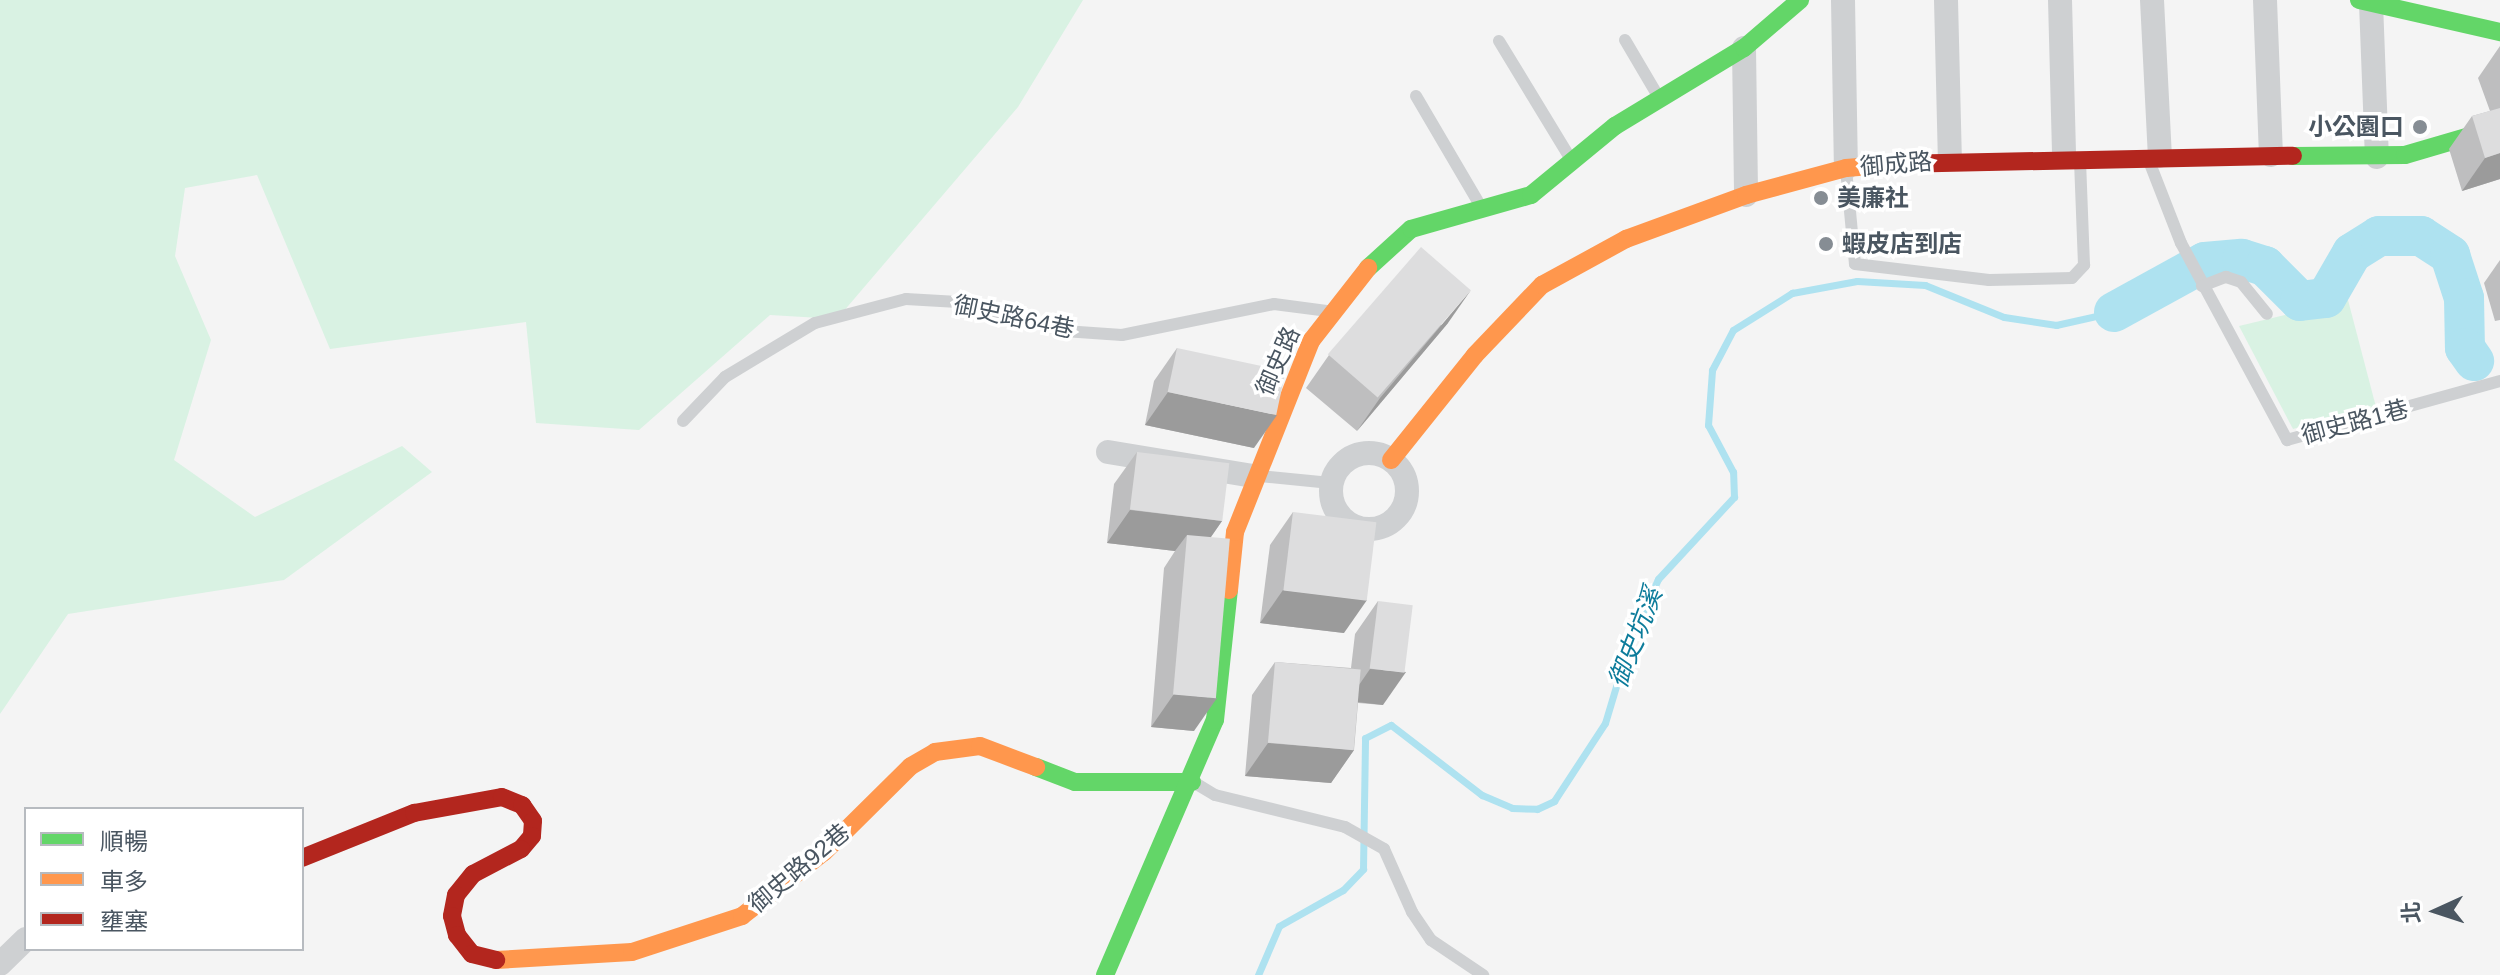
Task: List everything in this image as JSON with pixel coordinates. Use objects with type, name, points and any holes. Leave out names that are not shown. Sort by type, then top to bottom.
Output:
[{"type":"street","name":"御史路","points":[[1105,975],[1192,782],[1215,720],[1235,532],[1253,476],[1311,341],[1330,311],[1385,249],[1411,229],[1531,195],[1660,99],[1744,48],[1800,0]]},
{"type":"street","points":[[1843,0],[1846,168]]},
{"type":"street","points":[[1946,0],[1950,159]]},
{"type":"street","points":[[2060,0],[2072,157]]},
{"type":"street","points":[[2152,0],[2154,156]]},
{"type":"street","points":[[2265,0],[2271,155]]},
{"type":"street","points":[[2377,157],[2365,2],[2500,32]]},
{"type":"street","points":[[1744,48],[1746,195]]},
{"type":"street","name":"御成路","points":[[1391,460],[1475,355],[1542,285],[1626,239],[1746,195],[1846,168],[1950,159],[2405,155],[2500,127]]},
{"type":"street","points":[[1108,452],[1253,476]]},
{"type":"street","points":[[1370,453],[1391,460],[1404,477],[1406,499],[1387,525],[1366,529],[1345,521],[1333,503],[1331,483],[1350,458],[1370,453]]},
{"type":"street","name":"御史路92巷","points":[[304,857],[414,813],[502,797],[522,805],[533,821],[532,836],[521,849],[473,874],[456,895],[452,916],[457,935],[472,954],[500,961],[632,952],[742,916],[824,852],[911,766],[935,752],[980,746],[1075,782],[1192,782]]},
{"type":"street","points":[[0,964],[24,941]]},
{"type":"lane","points":[[1625,40],[1660,99]]},
{"type":"lane","points":[[1499,41],[1572,162]]},
{"type":"lane","points":[[1416,96],[1482,209]]},
{"type":"lane","points":[[2154,156],[2181,243],[2202,286],[2226,277],[2241,282],[2267,314]]},
{"type":"lane","points":[[1846,168],[1855,264],[1989,280],[2072,278],[2084,265],[2072,157]]},
{"type":"lane","name":"御史路1巷","points":[[2202,286],[2287,440],[2500,381]]},
{"type":"lane","name":"御史路64巷","points":[[683,421],[725,377],[815,323],[906,299],[958,302],[1064,331],[1122,335],[1274,304],[1330,311]]},
{"type":"lane","points":[[1253,476],[1331,483]]},
{"type":"lane","points":[[1192,782],[1215,795],[1345,827],[1384,849],[1412,912],[1431,940],[1483,975]]},
{"type":"green space","points":[[0,0],[1083,0],[1018,107],[837,319],[770,315],[639,430],[536,423],[526,322],[330,349],[257,175],[185,188],[175,256],[211,340],[174,460],[255,517],[402,446],[432,472],[284,580],[68,614],[0,714]]},
{"type":"green space","points":[[2348,300],[2376,407],[2293,429],[2239,326]]},
{"type":"building","points":[[2500,108],[2500,153],[2485,158],[2472,116]]},
{"type":"building","points":[[1421,247],[1471,290],[1378,397],[1328,354]]},
{"type":"building","points":[[1177,348],[1286,371],[1276,415],[1168,392]]},
{"type":"building","points":[[1137,452],[1229,463],[1222,521],[1130,510]]},
{"type":"building","points":[[1293,512],[1376,522],[1367,601],[1283,590]]},
{"type":"building","points":[[1187,535],[1230,539],[1216,698],[1173,694]]},
{"type":"building","points":[[1378,601],[1413,605],[1404,673],[1370,668]]},
{"type":"building","points":[[1275,662],[1361,669],[1354,750],[1268,743]]},
{"type":"waterway","name":"御史坑溪","points":[[2114,312],[2205,262],[2242,259],[2265,266],[2300,301],[2326,298],[2352,253],[2379,236],[2421,236],[2450,255],[2464,298],[2465,348],[2474,361]]},
{"type":"waterway","name":"御史坑溪","points":[[1258,975],[1279,926],[1343,890],[1363,869],[1365,738],[1391,725],[1482,795],[1512,808],[1537,809],[1554,801],[1605,723],[1629,643],[1658,579],[1734,497],[1733,472],[1708,425],[1712,370],[1733,330],[1792,293],[1857,281],[1925,285],[2004,317],[2056,325],[2114,312]]},
{"type":"traffic: fast","points":[[1368,268],[1411,229],[1531,195],[1615,126],[1744,48],[1800,0]]},
{"type":"traffic: fast","points":[[2359,0],[2500,32]]},
{"type":"traffic: fast","points":[[2293,156],[2405,155],[2500,127]]},
{"type":"traffic: fast","points":[[1105,975],[1215,720],[1229,590]]},
{"type":"traffic: fast","points":[[1036,767],[1075,782],[1192,782]]},
{"type":"traffic: slow","points":[[1391,460],[1475,355],[1542,285],[1626,239],[1746,195],[1846,168],[1896,164]]},
{"type":"traffic: slow","points":[[1229,590],[1235,532],[1311,341],[1368,268]]},
{"type":"traffic: slow","points":[[496,960],[632,952],[742,916],[824,852],[911,766],[935,752],[980,746],[1036,767]]},
{"type":"traffic: jam","points":[[1896,164],[2293,156]]},
{"type":"traffic: jam","points":[[304,857],[414,813],[502,797],[522,805],[533,821],[532,836],[521,849],[473,874],[456,895],[452,916],[457,935],[472,954],[496,960]]},
{"type":"place","name":"小公園口","points":[[2420,127]]},
{"type":"place","name":"美廉社","points":[[1821,198]]},
{"type":"place","name":"蝦皮店到店","points":[[1826,244]]}]
